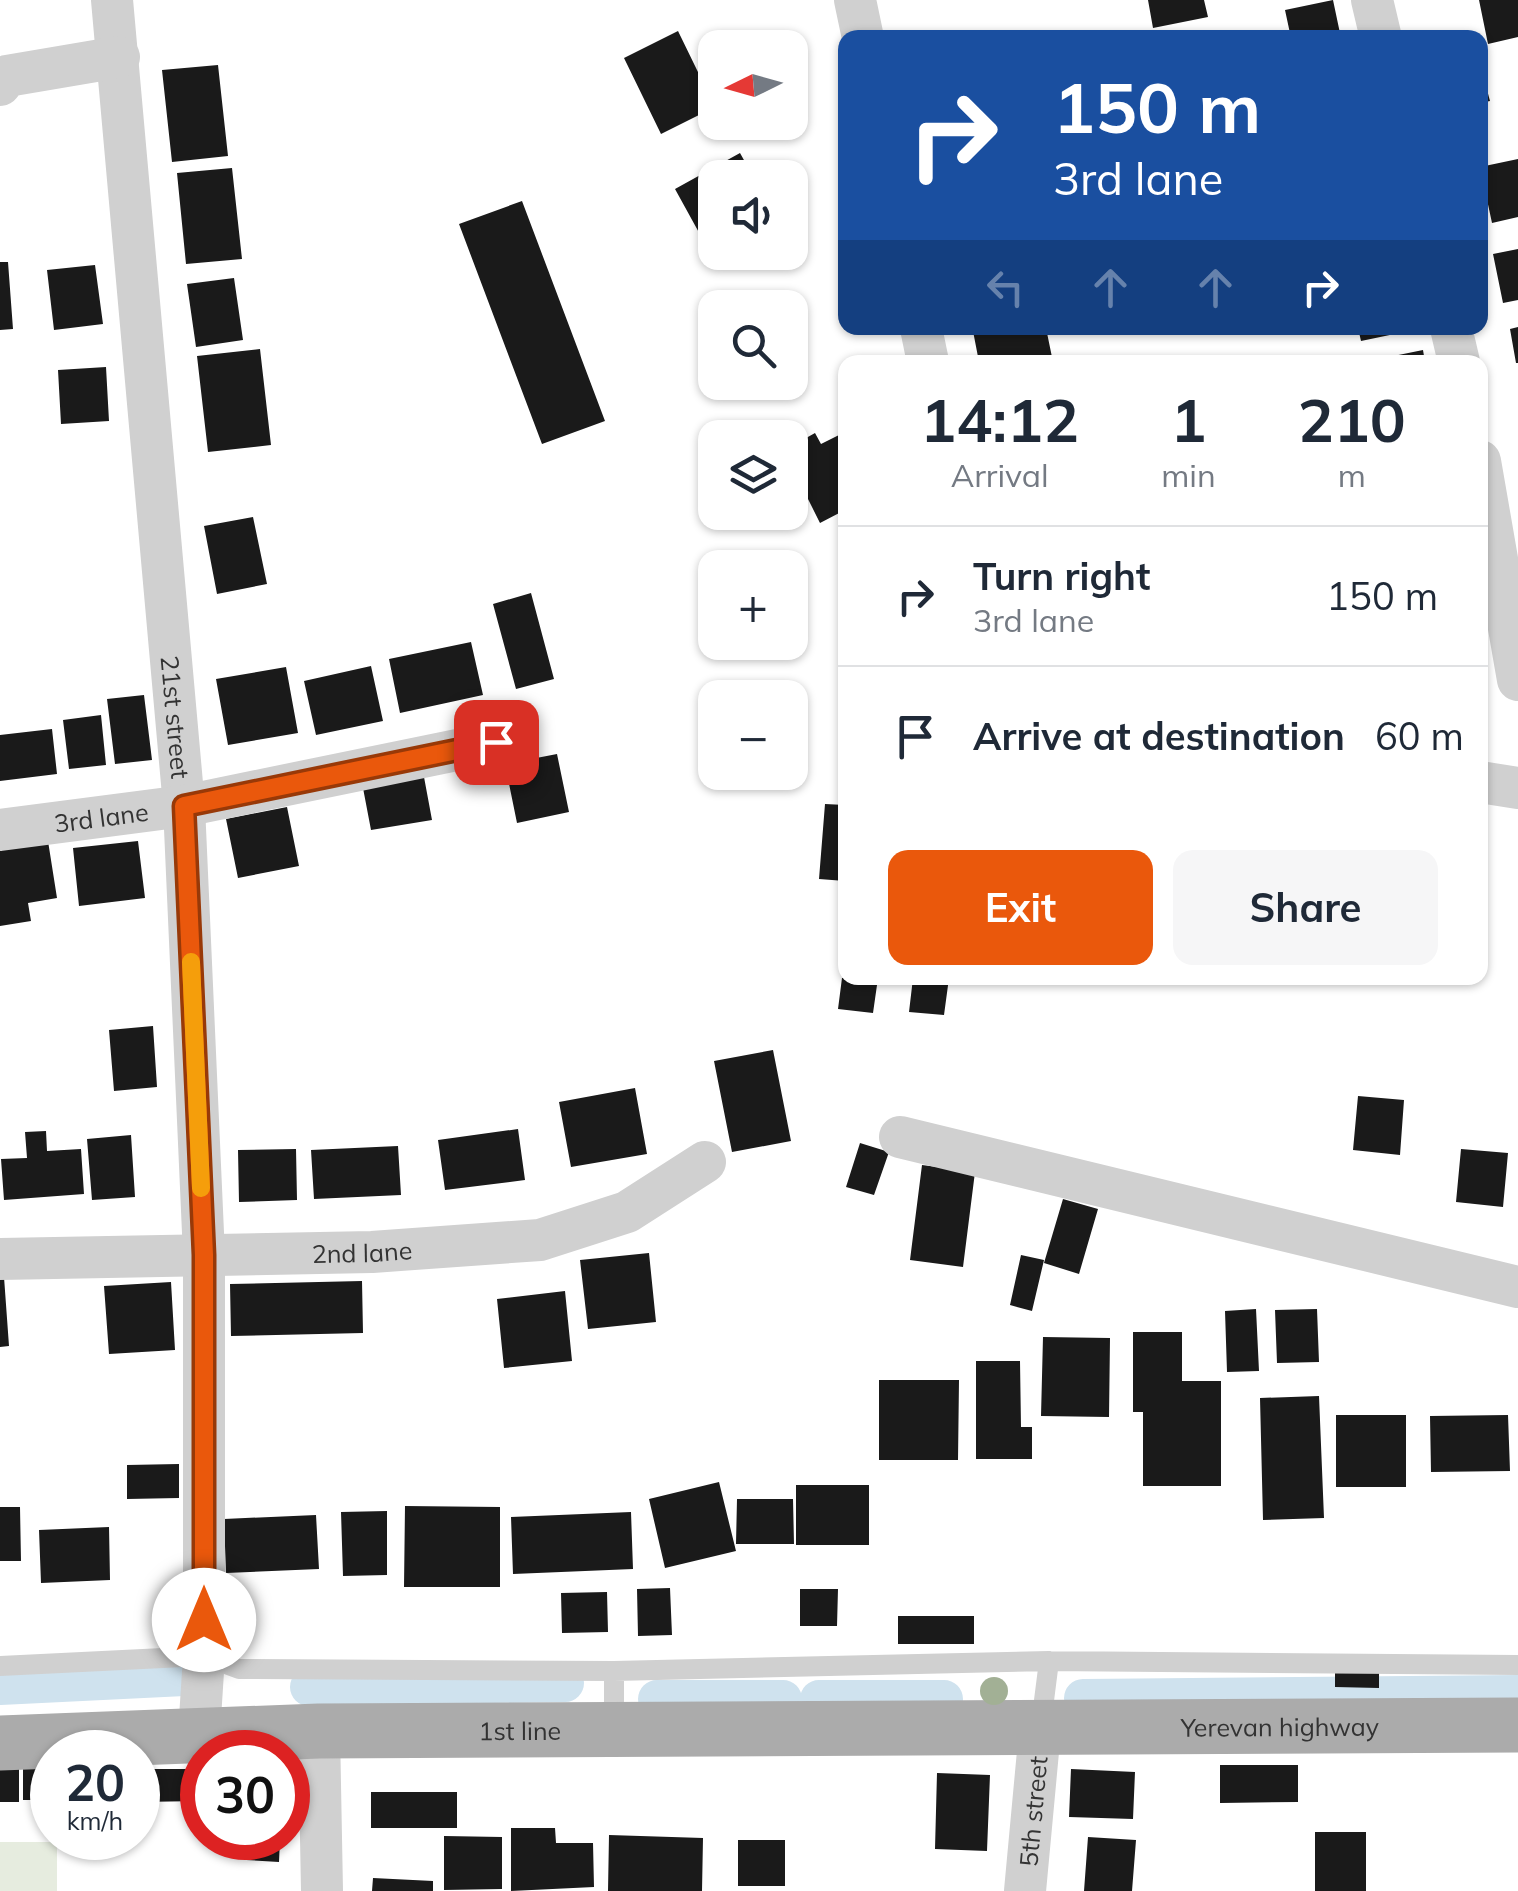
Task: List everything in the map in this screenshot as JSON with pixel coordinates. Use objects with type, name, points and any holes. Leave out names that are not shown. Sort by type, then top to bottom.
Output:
[{"type":"main road","name":"Yerevan highway","points":[[1040,1730],[1518,1725]]},
{"type":"main road","name":"1st line","points":[[310,1731],[1040,1730]]},
{"type":"main road","name":"1st line","points":[[0,1743],[180,1735]]},
{"type":"street","name":"21st street","points":[[112,0],[184,806],[204,1255],[204,1656],[199,1730]]},
{"type":"street","points":[[856,0],[862,30]]},
{"type":"street","points":[[1372,0],[1379,30]]},
{"type":"street","points":[[2,79],[120,57]]},
{"type":"street","points":[[1488,507],[1518,680]]},
{"type":"street","name":"3rd lane","points":[[0,830],[184,806],[496,742]]},
{"type":"street","points":[[1488,783],[1518,788]]},
{"type":"street","points":[[900,1137],[1518,1286]]},
{"type":"street","name":"2nd lane","points":[[0,1258],[372,1252],[540,1240],[627,1212],[705,1162]]},
{"type":"street","name":"5th street","points":[[1025,1891],[1040,1730]]},
{"type":"street","points":[[319,1731],[322,1891]]},
{"type":"lane","points":[[0,1666],[204,1656],[239,1669],[614,1670],[1049,1662],[1518,1665]]},
{"type":"lane","points":[[1040,1730],[1049,1662]]},
{"type":"lane","points":[[614,1670],[614,1731]]},
{"type":"shaded area","points":[[0,1842],[30,1842],[30,1860],[57,1860],[57,1891],[0,1891]]},
{"type":"building","points":[[1148,0],[1204,0],[1208,17],[1153,28]]},
{"type":"building","points":[[1333,0],[1339,30],[1289,30],[1285,10]]},
{"type":"building","points":[[1479,0],[1518,0],[1518,37],[1488,44]]},
{"type":"building","points":[[678,31],[698,72],[698,116],[661,134],[624,58]]},
{"type":"building","points":[[218,65],[228,156],[172,162],[162,70]]},
{"type":"building","points":[[1518,159],[1518,217],[1492,223],[1488,165]]},
{"type":"building","points":[[232,168],[242,259],[186,264],[177,173]]},
{"type":"building","points":[[698,176],[698,231],[675,189]]},
{"type":"building","points":[[522,201],[605,421],[542,444],[459,224]]},
{"type":"building","points":[[1518,249],[1518,300],[1503,303],[1493,254]]},
{"type":"building","points":[[0,262],[8,262],[13,329],[0,330]]},
{"type":"building","points":[[95,265],[103,324],[54,330],[47,270]]},
{"type":"building","points":[[234,278],[243,340],[196,347],[187,284]]},
{"type":"building","points":[[1518,327],[1518,363],[1516,363],[1510,329]]},
{"type":"building","points":[[974,335],[1047,335],[1052,355],[978,355]]},
{"type":"building","points":[[1360,335],[1390,335],[1361,341]]},
{"type":"building","points":[[260,349],[271,445],[208,452],[197,356]]},
{"type":"building","points":[[1423,350],[1424,355],[1398,355]]},
{"type":"building","points":[[106,367],[109,421],[61,424],[58,370]]},
{"type":"building","points":[[815,433],[821,444],[838,436],[838,514],[820,523],[808,499],[808,437]]},
{"type":"building","points":[[253,517],[267,584],[217,594],[204,526]]},
{"type":"building","points":[[531,593],[554,679],[516,689],[493,604]]},
{"type":"building","points":[[471,642],[483,695],[400,713],[389,659]]},
{"type":"building","points":[[371,666],[383,721],[316,735],[304,681]]},
{"type":"building","points":[[286,667],[298,733],[228,745],[216,679]]},
{"type":"building","points":[[144,695],[152,760],[115,764],[107,699]]},
{"type":"building","points":[[101,715],[106,765],[69,769],[63,720]]},
{"type":"building","points":[[52,729],[57,774],[0,781],[0,735]]},
{"type":"building","points":[[557,754],[569,812],[517,823],[505,764]]},
{"type":"building","points":[[424,777],[432,820],[371,830],[363,788]]},
{"type":"building","points":[[825,804],[838,805],[838,880],[819,879]]},
{"type":"building","points":[[287,807],[299,866],[238,878],[226,819]]},
{"type":"building","points":[[48,841],[57,898],[28,903],[31,921],[0,926],[0,848]]},
{"type":"building","points":[[138,841],[145,898],[79,906],[73,848]]},
{"type":"building","points":[[841,985],[877,985],[873,1013],[838,1009]]},
{"type":"building","points":[[912,985],[948,985],[944,1015],[909,1012]]},
{"type":"building","points":[[153,1026],[157,1087],[114,1091],[109,1030]]},
{"type":"building","points":[[773,1050],[791,1141],[732,1152],[714,1061]]},
{"type":"building","points":[[635,1088],[647,1154],[571,1167],[559,1102]]},
{"type":"building","points":[[1358,1096],[1404,1100],[1400,1155],[1353,1150]]},
{"type":"building","points":[[518,1129],[525,1180],[445,1190],[438,1140]]},
{"type":"building","points":[[46,1131],[47,1151],[81,1149],[84,1194],[4,1200],[1,1159],[27,1158],[25,1132]]},
{"type":"building","points":[[131,1135],[135,1197],[92,1200],[87,1139]]},
{"type":"building","points":[[860,1143],[889,1152],[874,1195],[846,1187]]},
{"type":"building","points":[[398,1146],[401,1195],[314,1199],[311,1150]]},
{"type":"building","points":[[296,1149],[297,1200],[239,1202],[238,1150]]},
{"type":"building","points":[[1461,1149],[1508,1153],[1503,1207],[1456,1202]]},
{"type":"building","points":[[922,1165],[975,1172],[963,1267],[910,1260]]},
{"type":"building","points":[[1063,1199],[1098,1209],[1079,1274],[1044,1263]]},
{"type":"building","points":[[649,1253],[656,1322],[588,1329],[580,1260]]},
{"type":"building","points":[[1021,1255],[1044,1260],[1032,1311],[1010,1305]]},
{"type":"building","points":[[0,1277],[4,1277],[9,1346],[0,1347]]},
{"type":"building","points":[[362,1281],[363,1333],[231,1336],[230,1284]]},
{"type":"building","points":[[171,1282],[175,1350],[109,1354],[104,1286]]},
{"type":"building","points":[[565,1291],[572,1361],[504,1368],[497,1299]]},
{"type":"building","points":[[1256,1309],[1259,1371],[1227,1372],[1225,1311]]},
{"type":"building","points":[[1317,1309],[1319,1362],[1277,1363],[1275,1310]]},
{"type":"building","points":[[1133,1332],[1182,1332],[1182,1381],[1221,1381],[1221,1486],[1143,1486],[1143,1412],[1133,1412]]},
{"type":"building","points":[[1043,1337],[1110,1338],[1109,1417],[1041,1416]]},
{"type":"building","points":[[976,1361],[1020,1361],[1021,1427],[1032,1427],[1032,1459],[976,1459]]},
{"type":"building","points":[[879,1380],[959,1380],[958,1460],[879,1460]]},
{"type":"building","points":[[1319,1396],[1324,1518],[1263,1520],[1260,1398]]},
{"type":"building","points":[[1336,1415],[1406,1415],[1406,1487],[1336,1487]]},
{"type":"building","points":[[1508,1415],[1510,1471],[1431,1472],[1430,1416]]},
{"type":"building","points":[[179,1464],[179,1498],[127,1499],[127,1465]]},
{"type":"building","points":[[719,1482],[736,1551],[665,1568],[649,1499]]},
{"type":"building","points":[[796,1485],[869,1485],[869,1545],[796,1545]]},
{"type":"building","points":[[737,1499],[793,1499],[794,1544],[736,1544]]},
{"type":"building","points":[[405,1506],[500,1507],[500,1587],[404,1587]]},
{"type":"building","points":[[0,1507],[20,1507],[21,1561],[0,1561]]},
{"type":"building","points":[[387,1511],[387,1575],[343,1576],[341,1512]]},
{"type":"building","points":[[631,1512],[633,1569],[513,1574],[511,1517]]},
{"type":"building","points":[[316,1515],[319,1569],[226,1573],[224,1519]]},
{"type":"building","points":[[109,1527],[110,1580],[41,1583],[39,1530]]},
{"type":"building","points":[[670,1588],[672,1635],[638,1636],[637,1589]]},
{"type":"building","points":[[800,1589],[838,1589],[837,1626],[800,1626]]},
{"type":"building","points":[[607,1592],[608,1632],[562,1633],[561,1593]]},
{"type":"building","points":[[898,1616],[974,1616],[974,1644],[898,1644]]},
{"type":"building","points":[[1335,1668],[1379,1669],[1379,1688],[1335,1687]]},
{"type":"building","points":[[1220,1765],[1298,1765],[1298,1802],[1220,1803]]},
{"type":"building","points":[[23,1768],[30,1768],[30,1800],[23,1800]]},
{"type":"building","points":[[19,1769],[19,1802],[0,1802],[0,1770]]},
{"type":"building","points":[[160,1769],[180,1769],[180,1801],[160,1802]]},
{"type":"building","points":[[1071,1769],[1135,1772],[1133,1819],[1069,1817]]},
{"type":"building","points":[[937,1773],[990,1775],[987,1851],[935,1849]]},
{"type":"building","points":[[371,1792],[457,1792],[457,1828],[371,1828]]},
{"type":"building","points":[[511,1828],[555,1828],[556,1843],[593,1843],[594,1887],[511,1891]]},
{"type":"building","points":[[1315,1832],[1366,1832],[1366,1891],[1315,1891]]},
{"type":"building","points":[[609,1835],[703,1838],[702,1891],[608,1891]]},
{"type":"building","points":[[444,1836],[502,1837],[502,1889],[444,1890]]},
{"type":"building","points":[[1088,1837],[1136,1840],[1132,1891],[1084,1891]]},
{"type":"building","points":[[738,1840],[785,1840],[785,1886],[738,1886]]},
{"type":"building","points":[[373,1878],[433,1881],[433,1891],[372,1891]]},
{"type":"waterway","points":[[0,1686],[184,1677]]},
{"type":"waterway","points":[[309,1687],[565,1683]]},
{"type":"waterway","points":[[1083,1698],[1518,1694]]},
{"type":"waterway","points":[[657,1699],[783,1699]]},
{"type":"waterway","points":[[819,1699],[944,1699]]},
{"type":"slow traffic","points":[[191,962],[201,1188]]},
{"type":"route","points":[[204,1620],[204,1255],[184,806],[496,742]]}]
